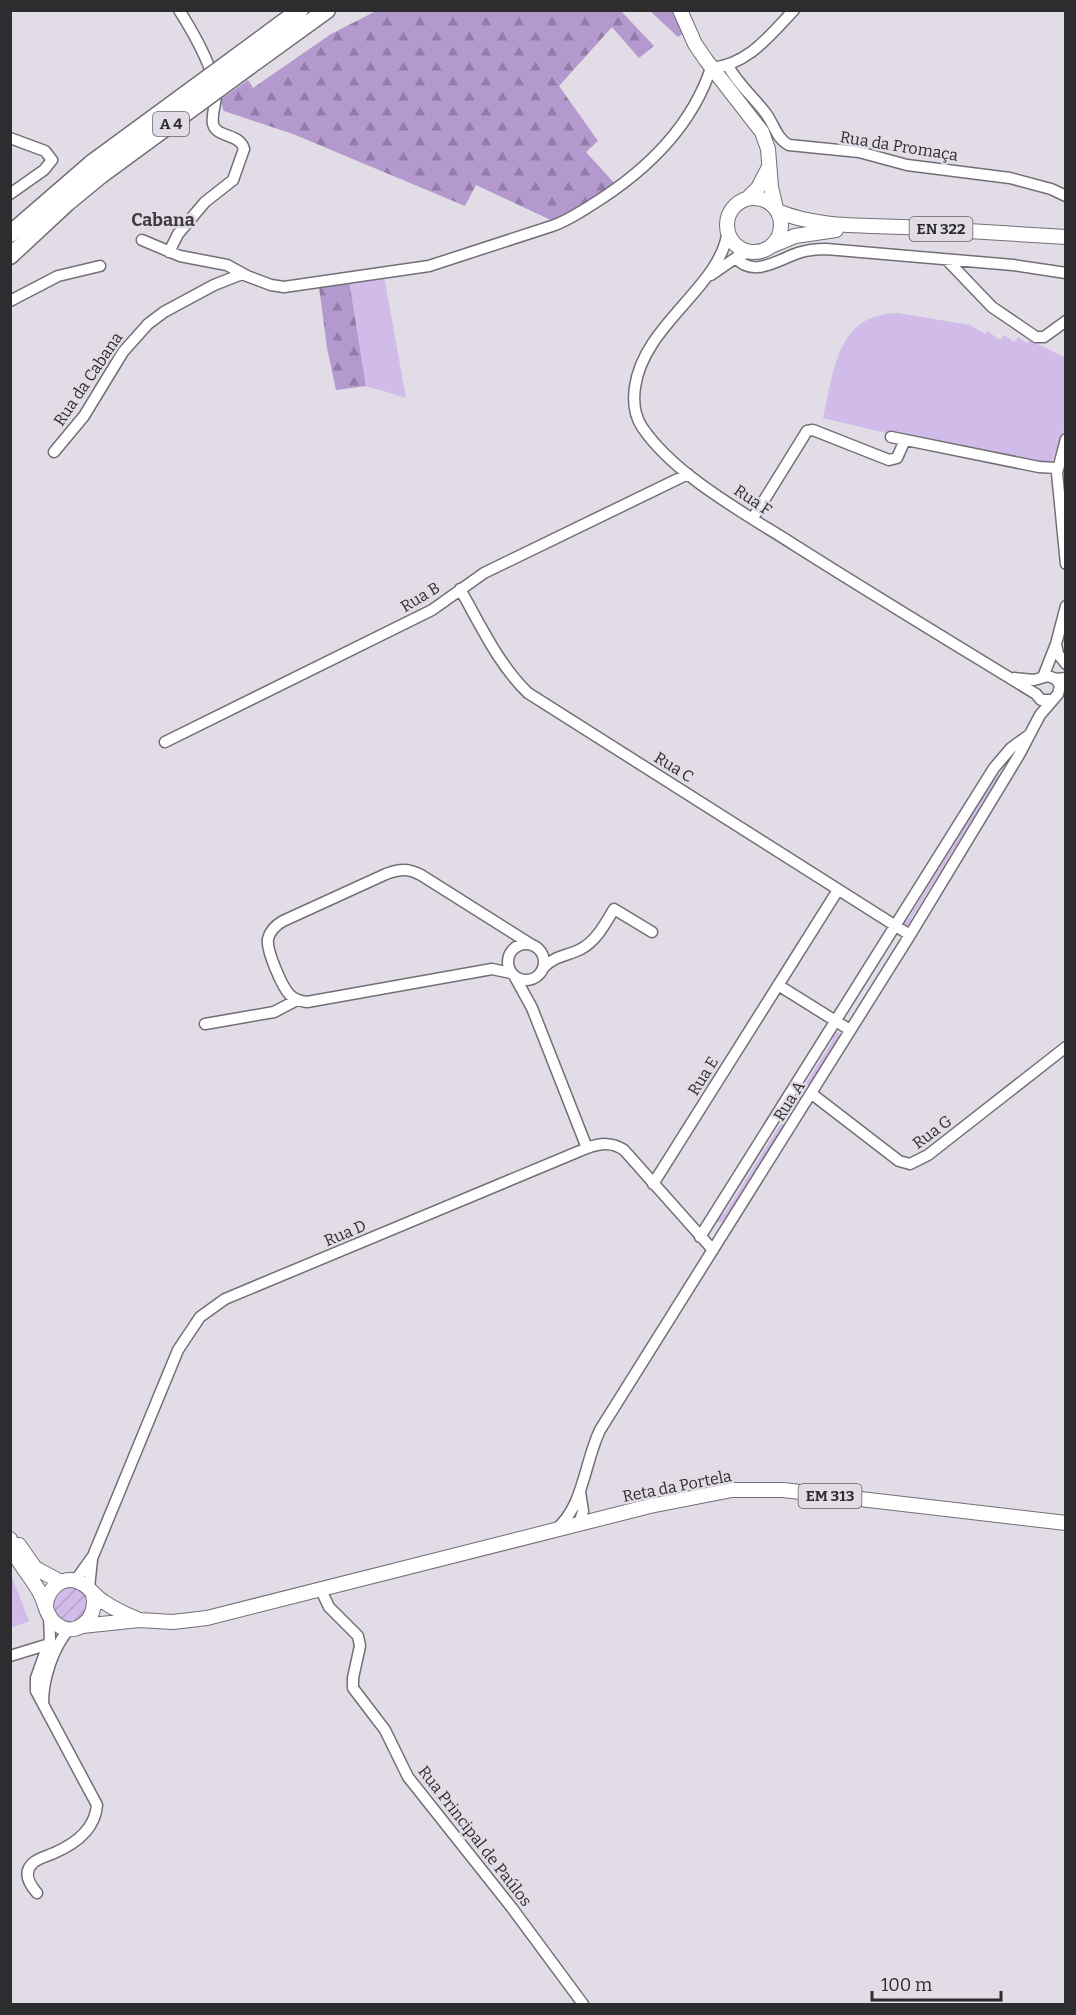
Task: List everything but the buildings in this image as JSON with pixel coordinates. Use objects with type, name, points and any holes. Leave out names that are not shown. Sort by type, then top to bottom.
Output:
[{"type":"highway","name":"A 4","points":[[236,67],[300,10]]},
{"type":"highway","name":"A 4","points":[[10,234],[236,67],[327,10]]},
{"type":"highway","name":"A 4","points":[[10,256],[66,203],[97,169]]},
{"type":"main road","points":[[680,10],[695,44],[711,68],[762,132],[768,149],[776,209],[781,220],[777,240],[771,246]]},
{"type":"main road","points":[[752,252],[736,244],[728,229],[728,222],[734,207],[747,199],[760,184],[769,167]]},
{"type":"main road","name":"EN 322","points":[[747,199],[763,199],[776,209],[803,220],[858,226],[1065,237]]},
{"type":"main road","name":"EN 322","points":[[752,252],[759,252],[795,236],[858,226]]},
{"type":"main road","name":"Reta da Portela","points":[[550,1532],[695,1496],[732,1490],[783,1490],[1065,1523]]},
{"type":"main road","points":[[10,1531],[35,1568],[61,1582]]},
{"type":"main road","name":"EM 313","points":[[76,1628],[140,1620],[173,1622],[193,1620],[550,1532]]},
{"type":"main road","points":[[10,1539],[16,1558],[48,1611],[61,1627],[76,1628],[88,1621],[94,1609],[91,1592]]},
{"type":"main road","points":[[48,1611],[50,1592],[61,1582],[75,1581]]},
{"type":"main road","name":"EM 313","points":[[75,1581],[113,1608],[140,1620]]},
{"type":"street","points":[[169,252],[178,234],[205,202],[233,180],[244,149],[239,140],[214,126],[216,97],[214,84],[194,34],[179,10]]},
{"type":"street","points":[[142,240],[189,259],[227,265],[275,286],[289,287],[427,267],[559,224],[620,187],[649,162],[675,135],[692,112],[702,94],[711,68],[728,66],[749,55],[794,10]]},
{"type":"street","name":"Rua da Promaça","points":[[728,66],[739,84],[762,109],[781,139],[789,146],[853,151],[907,165],[992,175],[1042,187],[1065,196]]},
{"type":"street","points":[[10,138],[45,151],[52,160],[44,170],[10,194]]},
{"type":"street","points":[[704,281],[723,252],[728,229]]},
{"type":"street","points":[[736,258],[748,267],[759,267],[801,252],[826,249],[1005,264],[1065,273]]},
{"type":"street","points":[[704,281],[736,258],[752,252]]},
{"type":"street","points":[[947,260],[992,307],[1036,337],[1044,337],[1065,321]]},
{"type":"street","points":[[10,301],[58,276],[100,266]]},
{"type":"street","name":"Rua da Cabana","points":[[54,452],[84,416],[123,352],[148,324],[164,312],[210,287],[246,275]]},
{"type":"street","name":"Rua F","points":[[704,281],[654,340],[639,370],[634,389],[634,404],[640,424],[661,449],[688,474],[753,518],[1037,696]]},
{"type":"street","points":[[753,518],[807,430],[813,430],[889,460],[897,458],[905,440]]},
{"type":"street","points":[[891,437],[1039,467],[1057,468]]},
{"type":"street","points":[[1065,439],[1057,468],[1065,564]]},
{"type":"street","name":"Rua B","points":[[165,742],[432,610],[484,573],[688,474]]},
{"type":"street","name":"Rua C","points":[[460,589],[501,661],[528,693],[910,934]]},
{"type":"street","points":[[1051,678],[1065,606]]},
{"type":"street","points":[[1056,644],[1065,664]]},
{"type":"street","points":[[700,1237],[994,768],[1014,744],[1029,735],[1045,707],[1059,693],[1060,686],[1051,678],[1021,679],[1002,674]]},
{"type":"street","points":[[1029,735],[1036,714],[1035,687],[1051,678]]},
{"type":"street","points":[[1037,696],[1045,701],[1059,693]]},
{"type":"street","name":"Rua A","points":[[578,1503],[587,1463],[600,1430],[812,1094],[1029,735]]},
{"type":"street","points":[[536,978],[524,980],[492,969],[318,1002],[307,1002],[297,1000],[287,991],[270,954],[268,940],[272,929],[287,919],[394,871],[406,869],[417,873],[536,948],[543,957],[543,968]]},
{"type":"street","name":"Rua E","points":[[653,1184],[838,890]]},
{"type":"street","points":[[532,1008],[532,991],[536,978],[543,968],[561,956],[574,952],[591,942],[601,931],[614,909],[652,932]]},
{"type":"street","points":[[510,932],[513,975],[532,1008],[587,1148]]},
{"type":"street","points":[[492,969],[521,945],[561,956]]},
{"type":"street","points":[[778,985],[850,1030]]},
{"type":"street","points":[[205,1024],[277,1011],[297,1000]]},
{"type":"street","name":"Rua G","points":[[812,1094],[899,1161],[910,1164],[928,1155],[1065,1047]]},
{"type":"street","name":"Rua D","points":[[93,1556],[178,1350],[205,1312],[225,1299],[587,1148],[605,1144],[620,1147],[713,1250]]},
{"type":"street","points":[[578,1503],[596,1521]]},
{"type":"street","points":[[578,1503],[574,1515],[579,1524]]},
{"type":"street","points":[[550,1532],[565,1520],[578,1503]]},
{"type":"street","points":[[75,1581],[93,1556]]},
{"type":"street","points":[[91,1592],[93,1556]]},
{"type":"street","name":"Rua Principal de Paúlos","points":[[321,1590],[328,1607],[358,1636],[360,1646],[352,1680],[353,1689],[385,1730],[408,1777],[517,1914],[583,2004]]},
{"type":"street","points":[[37,1893],[28,1880],[31,1866],[66,1847],[83,1834],[94,1818],[97,1805],[36,1691],[35,1682],[49,1644],[51,1631],[48,1611]]},
{"type":"street","points":[[43,1703],[45,1680],[58,1646],[76,1628]]},
{"type":"street","points":[[10,1656],[49,1644]]},
{"type":"shaded area","points":[[384,276],[406,398],[366,386],[349,280]]},
{"type":"shaded area","points":[[898,313],[970,325],[985,334],[987,331],[1000,340],[1004,335],[1014,342],[1018,337],[1027,343],[1031,338],[1039,345],[1065,357],[1065,427],[1052,461],[1049,464],[902,437],[823,418],[835,365],[850,335],[862,323],[877,316]]},
{"type":"shaded area","points":[[996,772],[1000,778],[994,784],[909,925],[904,926],[902,924],[910,916]]},
{"type":"shaded area","points":[[835,1031],[840,1034],[839,1037],[724,1222],[717,1222],[718,1215],[725,1213],[833,1040],[831,1037]]},
{"type":"shaded area","points":[[12,1577],[29,1621],[11,1628],[10,1578]]},
{"type":"shaded area","points":[[70,1586],[83,1591],[88,1604],[83,1617],[70,1622],[57,1617],[52,1604],[57,1591]]},
{"type":"green space","points":[[376,11],[621,11],[654,46],[639,58],[612,27],[559,86],[598,141],[586,152],[616,185],[553,221],[476,185],[465,206],[293,134],[224,111],[220,100],[248,80],[253,88],[331,34]]},
{"type":"green space","points":[[650,11],[674,11],[684,33],[678,37]]},
{"type":"green space","points":[[349,280],[366,386],[336,390],[327,348],[319,287]]},
{"type":"district","name":"Cabana","points":[[163,220]]}]
